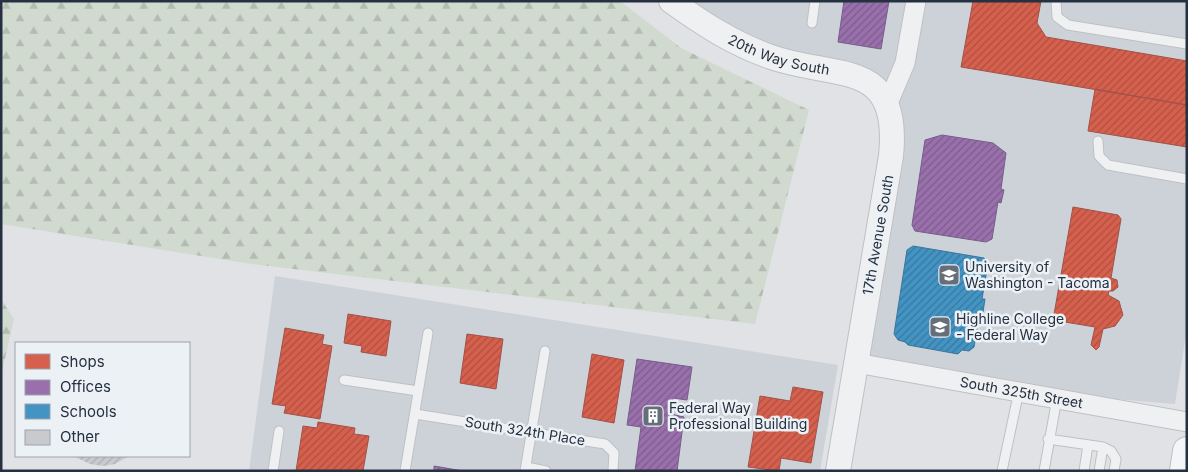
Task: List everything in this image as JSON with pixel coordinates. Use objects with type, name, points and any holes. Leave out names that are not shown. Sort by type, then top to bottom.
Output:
[{"type":"main road","points":[[1184,471],[1187,451]]},
{"type":"street","name":"20th Way South","points":[[671,1],[716,31],[754,50],[787,61],[835,70],[859,78],[872,86],[888,103]]},
{"type":"street","points":[[888,103],[905,63],[916,1]]},
{"type":"street","name":"17th Avenue South","points":[[838,471],[891,156],[893,132],[888,103]]},
{"type":"street","name":"South 325th Street","points":[[856,363],[1187,422]]},
{"type":"lane","points":[[812,23],[815,1]]},
{"type":"lane","points":[[1056,1],[1057,17],[1068,25],[1187,44]]},
{"type":"lane","points":[[1098,141],[1099,156],[1108,165],[1187,179]]},
{"type":"lane","points":[[405,471],[428,333]]},
{"type":"lane","points":[[544,351],[525,469],[546,471]]},
{"type":"lane","points":[[344,380],[418,391]]},
{"type":"lane","points":[[1002,471],[1019,391]]},
{"type":"lane","points":[[1044,471],[1056,398]]},
{"type":"lane","name":"South 324th Place","points":[[415,414],[605,444],[614,453],[613,471]]},
{"type":"lane","points":[[273,471],[279,430]]},
{"type":"lane","points":[[1048,439],[1103,447],[1115,456],[1114,471]]},
{"type":"lane","points":[[1084,471],[1088,445]]},
{"type":"lane","points":[[1099,471],[1103,447]]},
{"type":"shaded area","points":[[671,1],[1187,1],[1187,328],[1175,404],[1015,391],[857,362],[888,103]]},
{"type":"shaded area","points":[[275,276],[838,365],[820,471],[249,471]]},
{"type":"green space","points":[[1,1],[620,1],[681,48],[809,110],[755,324],[251,264],[1,224]]},
{"type":"green space","points":[[1,299],[14,319],[1,376]]},
{"type":"building: Shops","points":[[973,1],[1041,1],[1037,23],[1046,37],[1187,61],[1187,105],[961,67]]},
{"type":"building: Shops","points":[[1095,89],[1187,105],[1187,147],[1088,131]]},
{"type":"building: Shops","points":[[1073,207],[1118,215],[1121,219],[1111,278],[1117,280],[1118,287],[1113,291],[1109,291],[1108,295],[1119,301],[1123,315],[1115,326],[1103,329],[1099,347],[1096,350],[1091,345],[1095,327],[1053,320]]},
{"type":"building: Shops","points":[[348,314],[391,321],[386,356],[361,352],[362,346],[344,343]]},
{"type":"building: Shops","points":[[285,328],[324,335],[322,344],[332,346],[320,419],[284,413],[286,406],[272,404]]},
{"type":"building: Shops","points":[[467,334],[503,339],[496,389],[460,383]]},
{"type":"building: Shops","points":[[592,354],[624,360],[614,423],[582,417]]},
{"type":"building: Shops","points":[[793,387],[823,392],[811,463],[781,458],[779,471],[748,467],[760,396],[790,401]]},
{"type":"building: Shops","points":[[318,422],[355,428],[354,434],[369,436],[363,471],[296,471],[303,426],[317,428]]},
{"type":"building: Offices","points":[[844,1],[889,1],[881,49],[838,42]]},
{"type":"building: Offices","points":[[942,135],[993,143],[1006,153],[1001,189],[1004,190],[1001,203],[998,202],[992,239],[986,242],[915,231],[912,225],[925,140]]},
{"type":"building: Offices","name":"Federal Way Professional Building","points":[[637,359],[692,367],[687,400],[673,398],[671,414],[684,417],[677,471],[635,471],[641,427],[627,425]]},
{"type":"building: Offices","points":[[434,466],[463,471],[434,471]]},
{"type":"building: Schools","points":[[913,246],[984,258],[988,263],[982,299],[985,299],[983,312],[980,312],[974,347],[969,351],[962,350],[958,354],[908,345],[898,340],[894,334],[907,250]]},
{"type":"building: Other","points":[[75,457],[127,457],[115,464],[103,466],[90,464]]},
{"type":"place","name":"University of Washington - Tacoma","points":[[949,275]]},
{"type":"place","name":"Highline College - Federal Way","points":[[940,327]]},
{"type":"place","name":"Federal Way Professional Building","points":[[653,416]]}]
